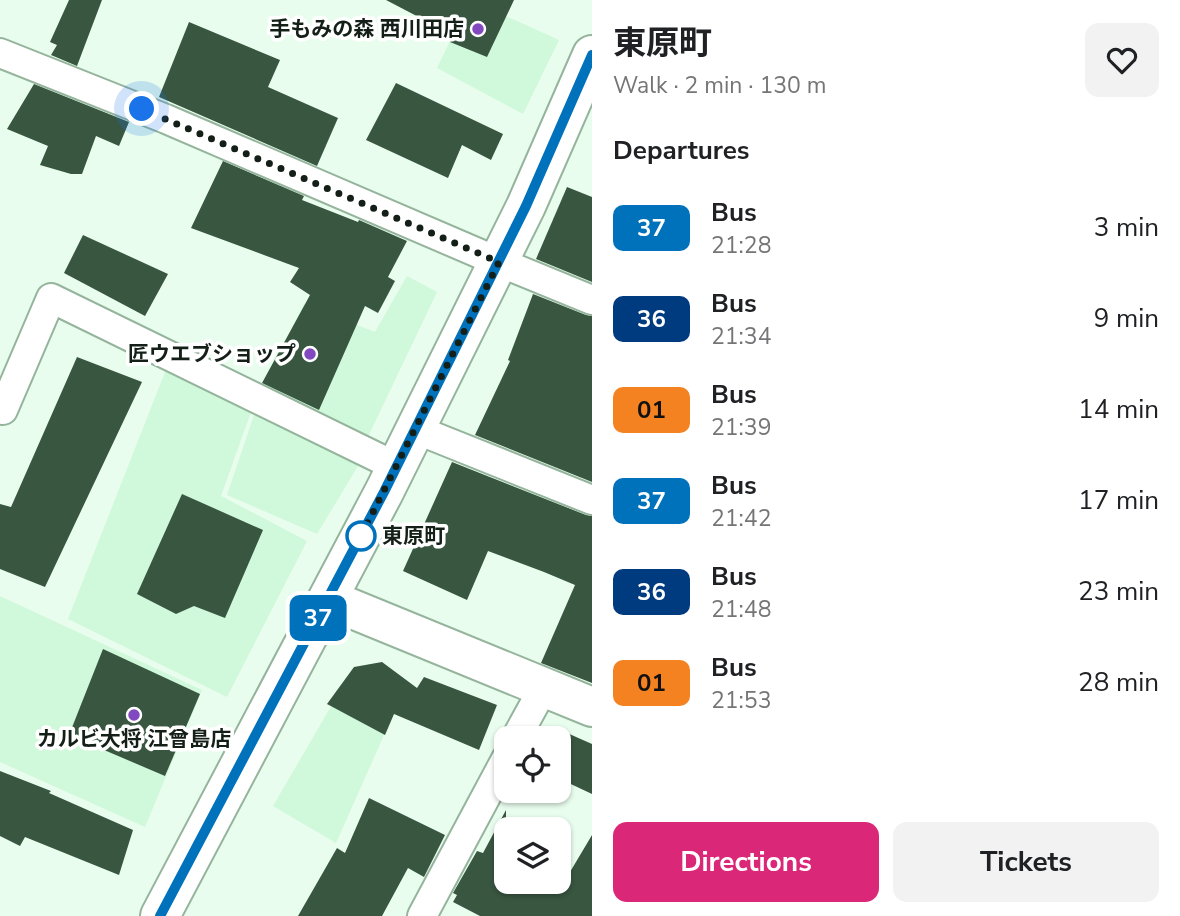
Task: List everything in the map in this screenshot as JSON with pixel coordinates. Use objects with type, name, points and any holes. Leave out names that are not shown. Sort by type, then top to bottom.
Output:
[{"type":"main road","points":[[160,916],[397,467],[589,74]]},
{"type":"main road","points":[[328,599],[592,707]]},
{"type":"street","points":[[0,53],[179,124],[592,300]]},
{"type":"street","points":[[0,409],[3,410],[51,298],[397,467]]},
{"type":"street","points":[[415,429],[592,500]]},
{"type":"street","points":[[523,726],[544,687]]},
{"type":"street","points":[[422,916],[494,781]]},
{"type":"shaded area","points":[[470,0],[559,40],[523,114],[437,68]]},
{"type":"shaded area","points":[[407,276],[437,292],[365,443],[261,389],[304,304],[375,332]]},
{"type":"shaded area","points":[[167,367],[251,412],[221,496],[307,541],[227,697],[68,619]]},
{"type":"shaded area","points":[[256,409],[361,461],[317,534],[227,495]]},
{"type":"shaded area","points":[[0,596],[202,690],[145,827],[0,762]]},
{"type":"shaded area","points":[[354,667],[404,690],[336,843],[273,806]]},
{"type":"building","points":[[69,0],[102,0],[77,66],[51,55],[57,45],[50,42]]},
{"type":"building","points":[[386,0],[514,0],[487,57],[450,42],[453,35]]},
{"type":"building","points":[[189,22],[280,60],[268,87],[338,118],[317,166],[159,97]]},
{"type":"building","points":[[396,83],[503,134],[491,160],[462,145],[448,178],[366,140]]},
{"type":"building","points":[[34,84],[129,122],[119,146],[96,136],[82,174],[71,174],[40,165],[48,146],[7,129]]},
{"type":"building","points":[[223,161],[304,196],[302,200],[358,222],[359,220],[407,241],[388,277],[395,281],[378,313],[365,306],[319,410],[262,383],[310,295],[290,282],[299,268],[191,228]]},
{"type":"building","points":[[567,187],[592,197],[592,282],[536,259]]},
{"type":"building","points":[[83,235],[168,274],[145,316],[64,273]]},
{"type":"building","points":[[533,294],[592,316],[592,482],[475,435],[510,361],[508,360]]},
{"type":"building","points":[[77,357],[142,382],[45,587],[0,569],[0,504],[11,507]]},
{"type":"building","points":[[452,462],[592,516],[592,683],[541,663],[575,585],[488,551],[467,600],[403,571]]},
{"type":"building","points":[[182,494],[263,530],[225,618],[194,606],[176,614],[137,594]]},
{"type":"building","name":"カルビ大将 江曾島店","points":[[103,649],[200,694],[165,776],[69,735]]},
{"type":"building","points":[[382,662],[417,688],[424,677],[497,705],[479,750],[394,714],[385,735],[327,704],[354,667]]},
{"type":"building","points":[[571,735],[592,744],[592,794],[571,784]]},
{"type":"building","points":[[0,771],[51,791],[49,793],[133,830],[119,875],[25,837],[20,846],[0,836]]},
{"type":"building","points":[[369,798],[445,835],[424,877],[408,868],[382,916],[298,916],[337,848],[345,853]]},
{"type":"building","points":[[494,832],[494,894],[571,894],[571,870],[592,835],[592,916],[480,916],[453,902],[457,895],[453,893],[477,851],[483,853]]},
{"type":"bus line","name":"37","points":[[160,916],[384,492],[526,206],[592,55]]},
{"type":"place","name":"手もみの森 西川田店","points":[[478,29]]},
{"type":"place","name":"匠ウエブショップ","points":[[310,354]]},
{"type":"place","name":"東原町","points":[[361,536]]},
{"type":"place","name":"カルビ大将 江曾島店","points":[[134,715]]},
{"type":"route","points":[[142,109],[499,262],[361,536]]}]
